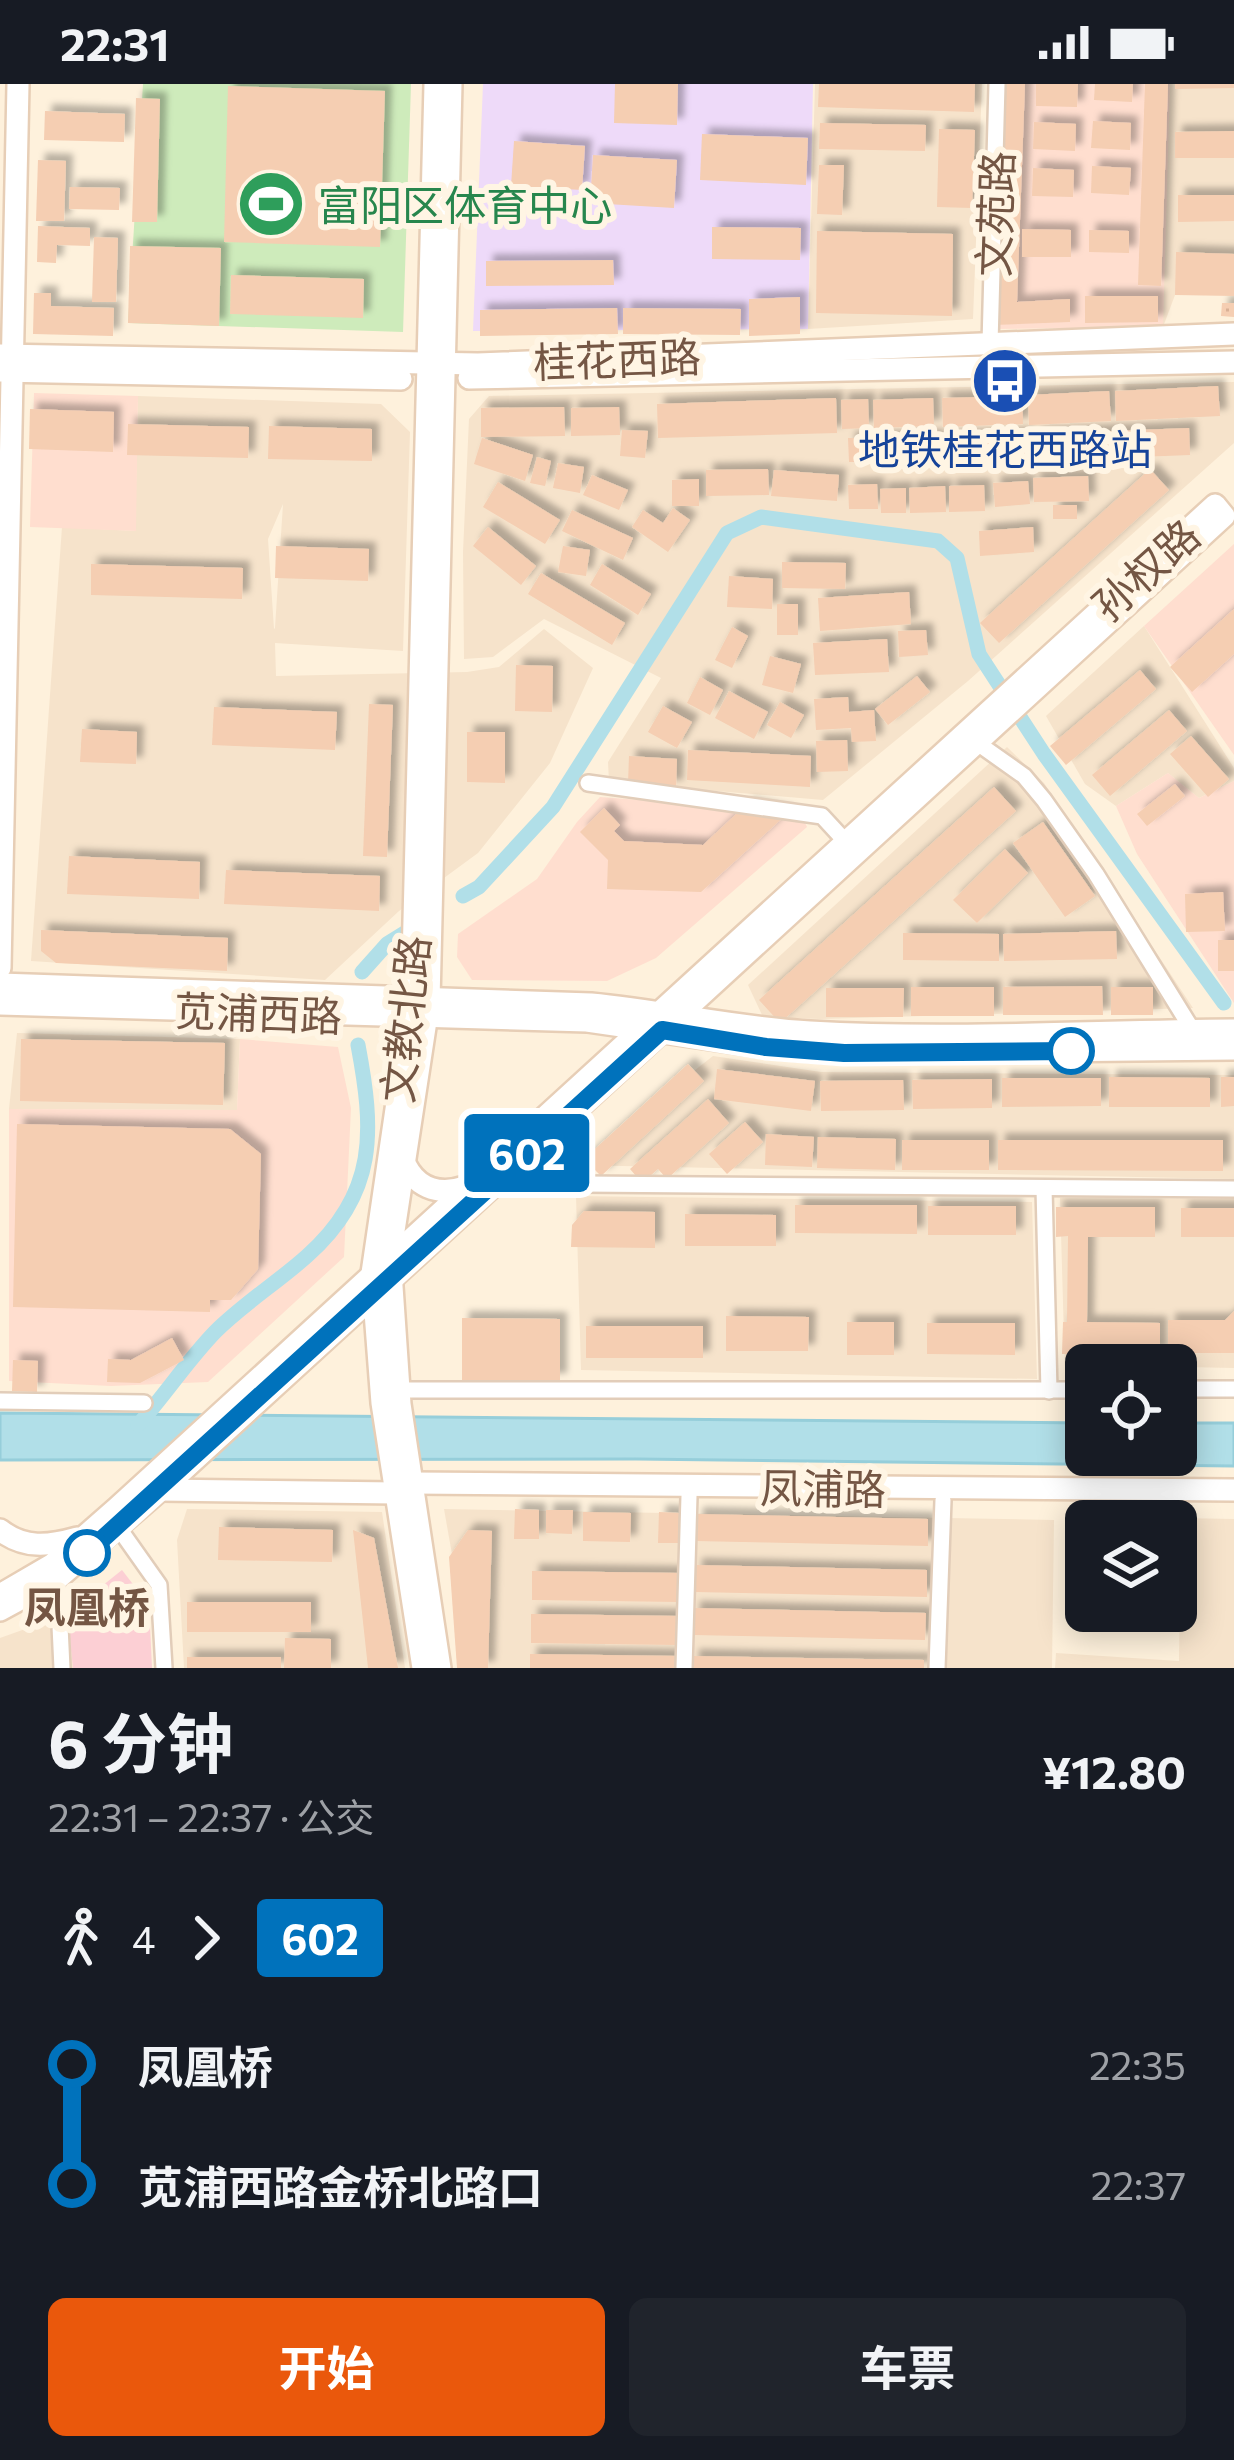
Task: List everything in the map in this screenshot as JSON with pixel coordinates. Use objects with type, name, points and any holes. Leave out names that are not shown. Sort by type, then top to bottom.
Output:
[{"type":"street","points":[[0,325],[4,84]]},
{"type":"street","points":[[0,968],[6,363],[18,84]]},
{"type":"street","points":[[435,84],[436,372]]},
{"type":"street","points":[[436,372],[452,84]]},
{"type":"street","name":"文苑路","points":[[990,344],[997,84]]},
{"type":"street","name":"桂花西路","points":[[436,372],[1234,334]]},
{"type":"street","name":"桂花西路","points":[[6,363],[436,372],[1234,362]]},
{"type":"street","name":"文教北路","points":[[381,1276],[403,1159],[419,1009],[436,372]]},
{"type":"street","name":"孙权路","points":[[0,1610],[46,1586],[118,1527],[224,1406],[381,1276],[982,730],[1022,691],[1216,505],[1224,516],[1022,691]]},
{"type":"street","points":[[982,730],[1043,800],[1096,874],[1193,1030]]},
{"type":"street","name":"孙权路","points":[[0,1595],[53,1564],[158,1480],[181,1472],[466,1187],[661,1020],[846,842],[982,730]]},
{"type":"street","points":[[589,783],[822,815],[846,842]]},
{"type":"street","name":"苋浦西路","points":[[0,984],[846,1034],[1234,1030]]},
{"type":"street","name":"苋浦西路","points":[[0,1004],[419,1009]]},
{"type":"street","name":"文教北路","points":[[419,1009],[379,1205],[381,1276],[405,1481],[440,1668]]},
{"type":"street","name":"苋浦西路","points":[[661,1020],[766,1047],[844,1053],[1234,1049]]},
{"type":"street","points":[[403,1159],[414,1179],[434,1191],[466,1187]]},
{"type":"street","points":[[582,1184],[1234,1190]]},
{"type":"street","points":[[1044,1188],[1048,1391]]},
{"type":"street","points":[[1197,1389],[1234,1389]]},
{"type":"street","points":[[393,1399],[1065,1391]]},
{"type":"street","points":[[0,1401],[144,1402]]},
{"type":"street","name":"凤浦路","points":[[158,1480],[1234,1490]]},
{"type":"street","name":"文教北路","points":[[405,1481],[423,1668]]},
{"type":"street","name":"凤浦路","points":[[405,1481],[689,1496],[1234,1504]]},
{"type":"street","points":[[684,1668],[689,1496]]},
{"type":"street","points":[[938,1668],[943,1500]]},
{"type":"street","points":[[118,1527],[159,1585],[164,1668]]},
{"type":"street","points":[[0,1530],[14,1540],[48,1546],[84,1537]]},
{"type":"street","points":[[46,1586],[60,1626],[62,1668]]},
{"type":"path","points":[[1226,310],[1234,310]]},
{"type":"shaded area","points":[[483,84],[813,84],[808,329],[473,331]]},
{"type":"shaded area","points":[[815,84],[982,84],[973,319],[808,329]]},
{"type":"shaded area","points":[[999,84],[1170,84],[1163,327],[992,329]]},
{"type":"shaded area","points":[[1009,84],[1234,84],[1234,288],[1175,295],[1163,327],[1001,328]]},
{"type":"shaded area","points":[[1234,382],[1234,443],[968,681],[823,800],[609,782],[608,762],[661,678],[544,619],[493,657],[464,659],[469,419],[489,396]]},
{"type":"shaded area","points":[[34,393],[138,396],[136,531],[30,527]]},
{"type":"shaded area","points":[[138,396],[381,404],[410,432],[403,651],[275,643],[276,676],[467,672],[499,667],[544,629],[593,668],[550,763],[478,853],[399,911],[325,980],[31,961],[62,527],[135,531]],"holes":[[[283,504],[275,628],[268,539]]]},
{"type":"shaded area","points":[[1234,544],[1234,755],[1144,626]]},
{"type":"shaded area","points":[[1144,626],[1234,768],[1234,781],[1199,798],[1168,773],[1116,806],[1085,784],[1046,716]]},
{"type":"shaded area","points":[[1007,747],[1044,783],[1193,1008],[763,1017],[748,985]]},
{"type":"shaded area","points":[[1168,773],[1199,798],[1234,781],[1234,1003],[1137,854],[1116,806]]},
{"type":"shaded area","points":[[600,797],[800,812],[807,827],[656,958],[607,981],[472,980],[457,957],[458,934],[537,879]]},
{"type":"shaded area","points":[[17,1033],[240,1039],[237,1110],[9,1109]]},
{"type":"shaded area","points":[[240,1039],[338,1047],[351,1108],[344,1257],[208,1382],[111,1386],[9,1381],[9,1109],[237,1110]]},
{"type":"shaded area","points":[[713,1056],[821,1072],[1234,1075],[1234,1179],[574,1165]]},
{"type":"shaded area","points":[[576,1196],[1032,1202],[1037,1379],[581,1370]]},
{"type":"shaded area","points":[[1060,1198],[1234,1199],[1234,1368],[1197,1367],[1197,1344],[1065,1344],[1065,1372]]},
{"type":"shaded area","points":[[187,1509],[382,1512],[405,1668],[184,1668],[177,1540]]},
{"type":"shaded area","points":[[444,1509],[1054,1520],[1052,1668],[472,1668]]},
{"type":"shaded area","points":[[1197,1518],[1234,1519],[1234,1668],[1055,1668],[1056,1653],[1179,1661],[1179,1632],[1197,1632]]},
{"type":"shaded area","points":[[122,1570],[149,1605],[152,1668],[73,1668],[67,1614]]},
{"type":"shaded area","points":[[67,1614],[73,1668],[0,1668],[0,1638]]},
{"type":"green space","name":"富阳区体育中心","points":[[143,84],[411,84],[403,332],[128,323]]},
{"type":"water","points":[[0,1413],[1065,1423],[1065,1464],[0,1460]]},
{"type":"water","points":[[1197,1423],[1234,1423],[1234,1466],[1197,1466]]},
{"type":"building","points":[[615,84],[678,84],[677,125],[614,123]]},
{"type":"building","points":[[819,84],[975,84],[974,112],[818,107]]},
{"type":"building","points":[[1002,84],[1025,84],[1017,302],[1070,299],[1070,322],[993,325]]},
{"type":"building","points":[[1036,84],[1078,84],[1077,107],[1036,106]]},
{"type":"building","points":[[1095,84],[1133,84],[1132,102],[1094,100]]},
{"type":"building","points":[[1145,84],[1168,84],[1161,286],[1138,285]]},
{"type":"building","points":[[1175,84],[1234,84],[1234,88],[1175,89]]},
{"type":"building","points":[[228,86],[385,91],[380,247],[224,242]]},
{"type":"building","points":[[136,98],[160,99],[157,222],[132,222]]},
{"type":"building","points":[[45,111],[125,114],[124,142],[44,140]]},
{"type":"building","points":[[1093,121],[1131,123],[1130,150],[1091,148]]},
{"type":"building","points":[[1034,122],[1076,124],[1075,151],[1033,149]]},
{"type":"building","points":[[820,123],[926,125],[925,151],[819,149]]},
{"type":"building","points":[[939,129],[975,130],[972,208],[937,207]]},
{"type":"building","points":[[1234,131],[1234,158],[1175,158],[1175,132]]},
{"type":"building","points":[[702,134],[808,138],[806,185],[700,180]]},
{"type":"building","points":[[514,141],[585,146],[582,190],[511,186]]},
{"type":"building","points":[[593,155],[677,160],[674,208],[590,203]]},
{"type":"building","points":[[38,160],[66,161],[64,221],[36,221]]},
{"type":"building","points":[[819,165],[844,165],[842,215],[817,214]]},
{"type":"building","points":[[1092,166],[1131,168],[1129,195],[1091,193]]},
{"type":"building","points":[[1033,168],[1074,170],[1073,197],[1032,196]]},
{"type":"building","points":[[70,187],[120,188],[119,210],[69,209]]},
{"type":"building","points":[[1178,195],[1234,195],[1234,221],[1178,222]]},
{"type":"building","points":[[38,226],[90,228],[90,246],[57,245],[56,263],[37,262]]},
{"type":"building","points":[[712,227],[801,228],[800,260],[712,259]]},
{"type":"building","points":[[1022,229],[1071,230],[1071,257],[1022,257]]},
{"type":"building","points":[[1089,230],[1129,231],[1129,253],[1089,252]]},
{"type":"building","points":[[817,231],[953,234],[952,316],[816,313]]},
{"type":"building","points":[[94,237],[118,238],[116,302],[92,302]]},
{"type":"building","points":[[130,246],[221,248],[219,326],[128,323]]},
{"type":"building","points":[[1176,252],[1234,254],[1234,296],[1175,295]]},
{"type":"building","points":[[613,260],[614,285],[486,286],[486,261]]},
{"type":"building","points":[[231,275],[364,279],[363,318],[230,314]]},
{"type":"building","points":[[34,293],[51,293],[51,306],[114,308],[113,336],[33,334]]},
{"type":"building","points":[[1085,296],[1158,296],[1158,322],[1085,323]]},
{"type":"building","points":[[800,297],[800,334],[749,336],[749,299]]},
{"type":"building","points":[[1222,303],[1234,303],[1234,317],[1221,316]]},
{"type":"building","points":[[617,308],[618,334],[480,336],[480,310]]},
{"type":"building","points":[[623,308],[741,309],[740,335],[623,334]]},
{"type":"building","points":[[1218,386],[1220,416],[1116,421],[1115,391]]},
{"type":"building","points":[[1109,391],[1111,421],[1029,425],[1028,395]]},
{"type":"building","points":[[1022,396],[1023,424],[943,427],[942,398]]},
{"type":"building","points":[[836,398],[837,433],[658,438],[657,404]]},
{"type":"building","points":[[933,398],[934,426],[874,428],[873,400]]},
{"type":"building","points":[[868,399],[869,428],[842,429],[841,400]]},
{"type":"building","points":[[564,407],[565,436],[481,437],[481,408]]},
{"type":"building","points":[[619,407],[620,435],[571,436],[571,408]]},
{"type":"building","points":[[30,409],[114,412],[113,452],[29,449]]},
{"type":"building","points":[[128,424],[249,427],[248,458],[127,455]]},
{"type":"building","points":[[269,426],[372,429],[372,461],[268,459]]},
{"type":"building","points":[[1189,428],[1190,455],[1035,461],[1034,434]]},
{"type":"building","points":[[622,430],[648,431],[645,458],[620,456]]},
{"type":"building","points":[[1027,434],[1028,458],[949,461],[949,437]]},
{"type":"building","points":[[938,436],[939,461],[882,463],[881,438]]},
{"type":"building","points":[[482,438],[533,455],[525,481],[474,464]]},
{"type":"building","points":[[848,438],[871,438],[872,462],[849,462]]},
{"type":"building","points":[[537,457],[551,461],[545,486],[530,483]]},
{"type":"building","points":[[558,463],[584,467],[580,493],[553,488]]},
{"type":"building","points":[[768,469],[769,495],[706,496],[706,470]]},
{"type":"building","points":[[1150,469],[1169,490],[999,643],[980,623]]},
{"type":"building","points":[[774,470],[839,475],[837,501],[771,496]]},
{"type":"building","points":[[592,475],[628,490],[619,510],[583,495]]},
{"type":"building","points":[[1088,476],[1089,501],[1034,502],[1033,478]]},
{"type":"building","points":[[699,479],[699,506],[672,506],[672,480]]},
{"type":"building","points":[[1028,481],[1030,504],[995,507],[993,483]]},
{"type":"building","points":[[498,482],[560,520],[545,544],[483,507]]},
{"type":"building","points":[[877,484],[878,509],[849,509],[848,485]]},
{"type":"building","points":[[984,485],[985,511],[949,512],[949,486]]},
{"type":"building","points":[[945,486],[946,512],[910,513],[909,488]]},
{"type":"building","points":[[906,488],[906,513],[881,513],[880,489]]},
{"type":"building","points":[[1053,505],[1077,505],[1077,519],[1053,519]]},
{"type":"building","points":[[673,508],[690,520],[668,552],[632,527],[643,510],[663,523]]},
{"type":"building","points":[[572,510],[633,538],[623,560],[562,531]]},
{"type":"building","points":[[488,527],[536,566],[521,585],[473,546]]},
{"type":"building","points":[[1033,527],[1034,552],[980,556],[979,531]]},
{"type":"building","points":[[276,546],[369,549],[368,581],[275,578]]},
{"type":"building","points":[[563,546],[590,550],[586,576],[558,572]]},
{"type":"building","points":[[782,562],[846,563],[845,589],[782,588]]},
{"type":"building","points":[[91,564],[243,568],[242,599],[91,595]]},
{"type":"building","points":[[602,564],[651,594],[638,615],[590,585]]},
{"type":"building","points":[[541,573],[625,623],[612,645],[528,594]]},
{"type":"building","points":[[729,576],[773,579],[772,609],[727,607]]},
{"type":"building","points":[[909,592],[911,624],[820,631],[818,598]]},
{"type":"building","points":[[777,604],[798,604],[798,635],[777,635]]},
{"type":"building","points":[[1234,609],[1234,654],[1192,692],[1170,667]]},
{"type":"building","points":[[732,627],[748,636],[732,668],[715,660]]},
{"type":"building","points":[[926,630],[928,655],[899,657],[898,631]]},
{"type":"building","points":[[887,639],[889,672],[815,675],[813,643]]},
{"type":"building","points":[[770,656],[801,664],[793,693],[762,685]]},
{"type":"building","points":[[516,665],[553,666],[552,712],[515,711]]},
{"type":"building","points":[[1140,670],[1156,689],[1066,765],[1050,746]]},
{"type":"building","points":[[917,676],[930,692],[888,725],[875,709]]},
{"type":"building","points":[[700,677],[723,690],[710,715],[687,703]]},
{"type":"building","points":[[729,691],[768,712],[754,739],[715,718]]},
{"type":"building","points":[[848,697],[849,712],[874,710],[876,741],[852,742],[851,728],[816,730],[814,699]]},
{"type":"building","points":[[780,702],[804,715],[791,738],[767,725]]},
{"type":"building","points":[[369,704],[393,705],[387,857],[363,856]]},
{"type":"building","points":[[663,706],[692,722],[677,748],[648,732]]},
{"type":"building","points":[[214,707],[337,712],[335,750],[212,745]]},
{"type":"building","points":[[1169,710],[1187,731],[1110,796],[1092,775]]},
{"type":"building","points":[[82,729],[137,732],[136,764],[80,762]]},
{"type":"building","points":[[467,732],[505,732],[505,783],[467,782]]},
{"type":"building","points":[[1191,736],[1229,779],[1208,797],[1170,754]]},
{"type":"building","points":[[847,740],[848,771],[817,772],[816,741]]},
{"type":"building","points":[[688,750],[811,756],[810,787],[687,780]]},
{"type":"building","points":[[629,756],[677,759],[676,787],[628,784]]},
{"type":"building","points":[[1175,784],[1185,796],[1147,826],[1137,814]]},
{"type":"building","points":[[994,787],[1016,811],[780,1023],[759,1000]]},
{"type":"building","points":[[747,804],[788,813],[701,892],[607,889],[608,860],[580,832],[604,808],[620,825],[614,831],[624,841],[703,845]]},
{"type":"building","points":[[1043,822],[1095,896],[1065,917],[1013,843]]},
{"type":"building","points":[[1005,849],[1028,873],[977,923],[953,900]]},
{"type":"building","points":[[69,856],[200,862],[199,899],[67,894]]},
{"type":"building","points":[[226,870],[380,876],[379,911],[224,904]]},
{"type":"building","points":[[1223,892],[1225,931],[1186,932],[1185,894]]},
{"type":"building","points":[[41,930],[228,938],[227,971],[56,963],[41,951]]},
{"type":"building","points":[[1116,931],[1117,959],[1004,961],[1003,934]]},
{"type":"building","points":[[903,933],[999,934],[999,961],[903,960]]},
{"type":"building","points":[[1218,940],[1234,940],[1234,971],[1218,971]]},
{"type":"building","points":[[1102,986],[1103,1015],[1003,1015],[1003,987]]},
{"type":"building","points":[[911,987],[994,987],[994,1016],[911,1016]]},
{"type":"building","points":[[1111,987],[1153,987],[1153,1015],[1111,1015]]},
{"type":"building","points":[[826,988],[904,988],[903,1017],[826,1017]]},
{"type":"building","points":[[21,1039],[225,1043],[223,1105],[20,1101]]},
{"type":"building","points":[[688,1064],[704,1081],[601,1176],[584,1159]]},
{"type":"building","points":[[717,1069],[815,1081],[811,1111],[714,1099]]},
{"type":"building","points":[[1109,1077],[1210,1078],[1210,1107],[1109,1107]]},
{"type":"building","points":[[1221,1077],[1234,1077],[1234,1106],[1221,1107]]},
{"type":"building","points":[[1002,1078],[1101,1078],[1101,1106],[1002,1107]]},
{"type":"building","points":[[992,1079],[992,1108],[913,1109],[912,1080]]},
{"type":"building","points":[[903,1080],[904,1110],[821,1111],[820,1081]]},
{"type":"building","points":[[708,1099],[729,1123],[667,1179],[658,1169],[642,1183],[630,1169]]},
{"type":"building","points":[[745,1122],[763,1142],[727,1174],[709,1154]]},
{"type":"building","points":[[17,1124],[230,1129],[261,1154],[258,1269],[231,1300],[210,1300],[210,1312],[13,1307]]},
{"type":"building","points":[[766,1134],[814,1137],[812,1167],[765,1165]]},
{"type":"building","points":[[818,1137],[896,1139],[895,1170],[817,1168]]},
{"type":"building","points":[[902,1140],[989,1140],[989,1170],[902,1170]]},
{"type":"building","points":[[998,1140],[1223,1140],[1223,1171],[998,1170]]},
{"type":"building","points":[[795,1205],[917,1205],[917,1234],[795,1233]]},
{"type":"building","points":[[928,1206],[1016,1206],[1016,1235],[928,1235]]},
{"type":"building","points":[[1056,1207],[1155,1207],[1155,1237],[1088,1237],[1087,1322],[1160,1323],[1160,1344],[1065,1344],[1062,1354],[1068,1236],[1056,1237]]},
{"type":"building","points":[[1181,1208],[1234,1208],[1234,1237],[1181,1237]]},
{"type":"building","points":[[584,1211],[655,1212],[655,1248],[571,1247],[572,1225]]},
{"type":"building","points":[[685,1214],[776,1215],[776,1246],[685,1246]]},
{"type":"building","points":[[1234,1311],[1234,1353],[1197,1353],[1197,1344],[1168,1344],[1168,1320],[1225,1320]]},
{"type":"building","points":[[726,1316],[809,1317],[808,1351],[726,1351]]},
{"type":"building","points":[[462,1318],[560,1319],[560,1380],[462,1380]]},
{"type":"building","points":[[847,1322],[894,1322],[894,1355],[847,1355]]},
{"type":"building","points":[[927,1323],[1015,1323],[1015,1355],[927,1354]]},
{"type":"building","points":[[586,1326],[703,1326],[703,1358],[586,1358]]},
{"type":"building","points":[[172,1338],[184,1360],[140,1383],[107,1382],[108,1359],[131,1360]]},
{"type":"building","points":[[13,1360],[38,1361],[37,1392],[12,1391]]},
{"type":"building","points":[[515,1509],[539,1510],[539,1539],[514,1539]]},
{"type":"building","points":[[546,1510],[573,1510],[572,1534],[546,1533]]},
{"type":"building","points":[[583,1512],[631,1513],[630,1542],[583,1541]]},
{"type":"building","points":[[659,1512],[679,1513],[678,1543],[658,1543]]},
{"type":"building","points":[[696,1514],[928,1519],[928,1546],[695,1541]]},
{"type":"building","points":[[219,1527],[333,1530],[332,1562],[218,1560]]},
{"type":"building","points":[[353,1530],[374,1538],[398,1668],[368,1668]]},
{"type":"building","points":[[468,1530],[492,1531],[488,1668],[457,1668],[449,1557]]},
{"type":"building","points":[[695,1565],[927,1570],[927,1597],[695,1592]]},
{"type":"building","points":[[532,1571],[679,1573],[678,1602],[532,1600]]},
{"type":"building","points":[[187,1602],[311,1602],[311,1632],[187,1632]]},
{"type":"building","points":[[693,1608],[926,1613],[925,1640],[693,1635]]},
{"type":"building","points":[[531,1614],[678,1616],[677,1645],[531,1643]]},
{"type":"building","points":[[285,1638],[331,1639],[331,1668],[284,1668]]},
{"type":"building","points":[[530,1654],[677,1656],[677,1668],[530,1668]]},
{"type":"building","points":[[692,1656],[924,1660],[924,1668],[692,1668]]},
{"type":"building","points":[[187,1657],[281,1657],[281,1668],[187,1668]]},
{"type":"waterway","points":[[463,896],[479,887],[553,807],[727,533],[761,517],[938,541],[957,558],[979,654],[1044,754],[1224,1003]]},
{"type":"waterway","points":[[362,972],[387,944],[408,931]]},
{"type":"waterway","points":[[138,1425],[215,1332],[307,1256],[347,1208],[359,1184],[368,1133],[358,1045]]},
{"type":"bus line","name":"602","points":[[87,1553],[662,1030],[766,1047],[844,1053],[1071,1051]]},
{"type":"place","name":"富阳区体育中心","points":[[271,204]]},
{"type":"place","name":"地铁桂花西路站","points":[[1005,381]]},
{"type":"place","name":"凤凰桥","points":[[87,1553]]}]
